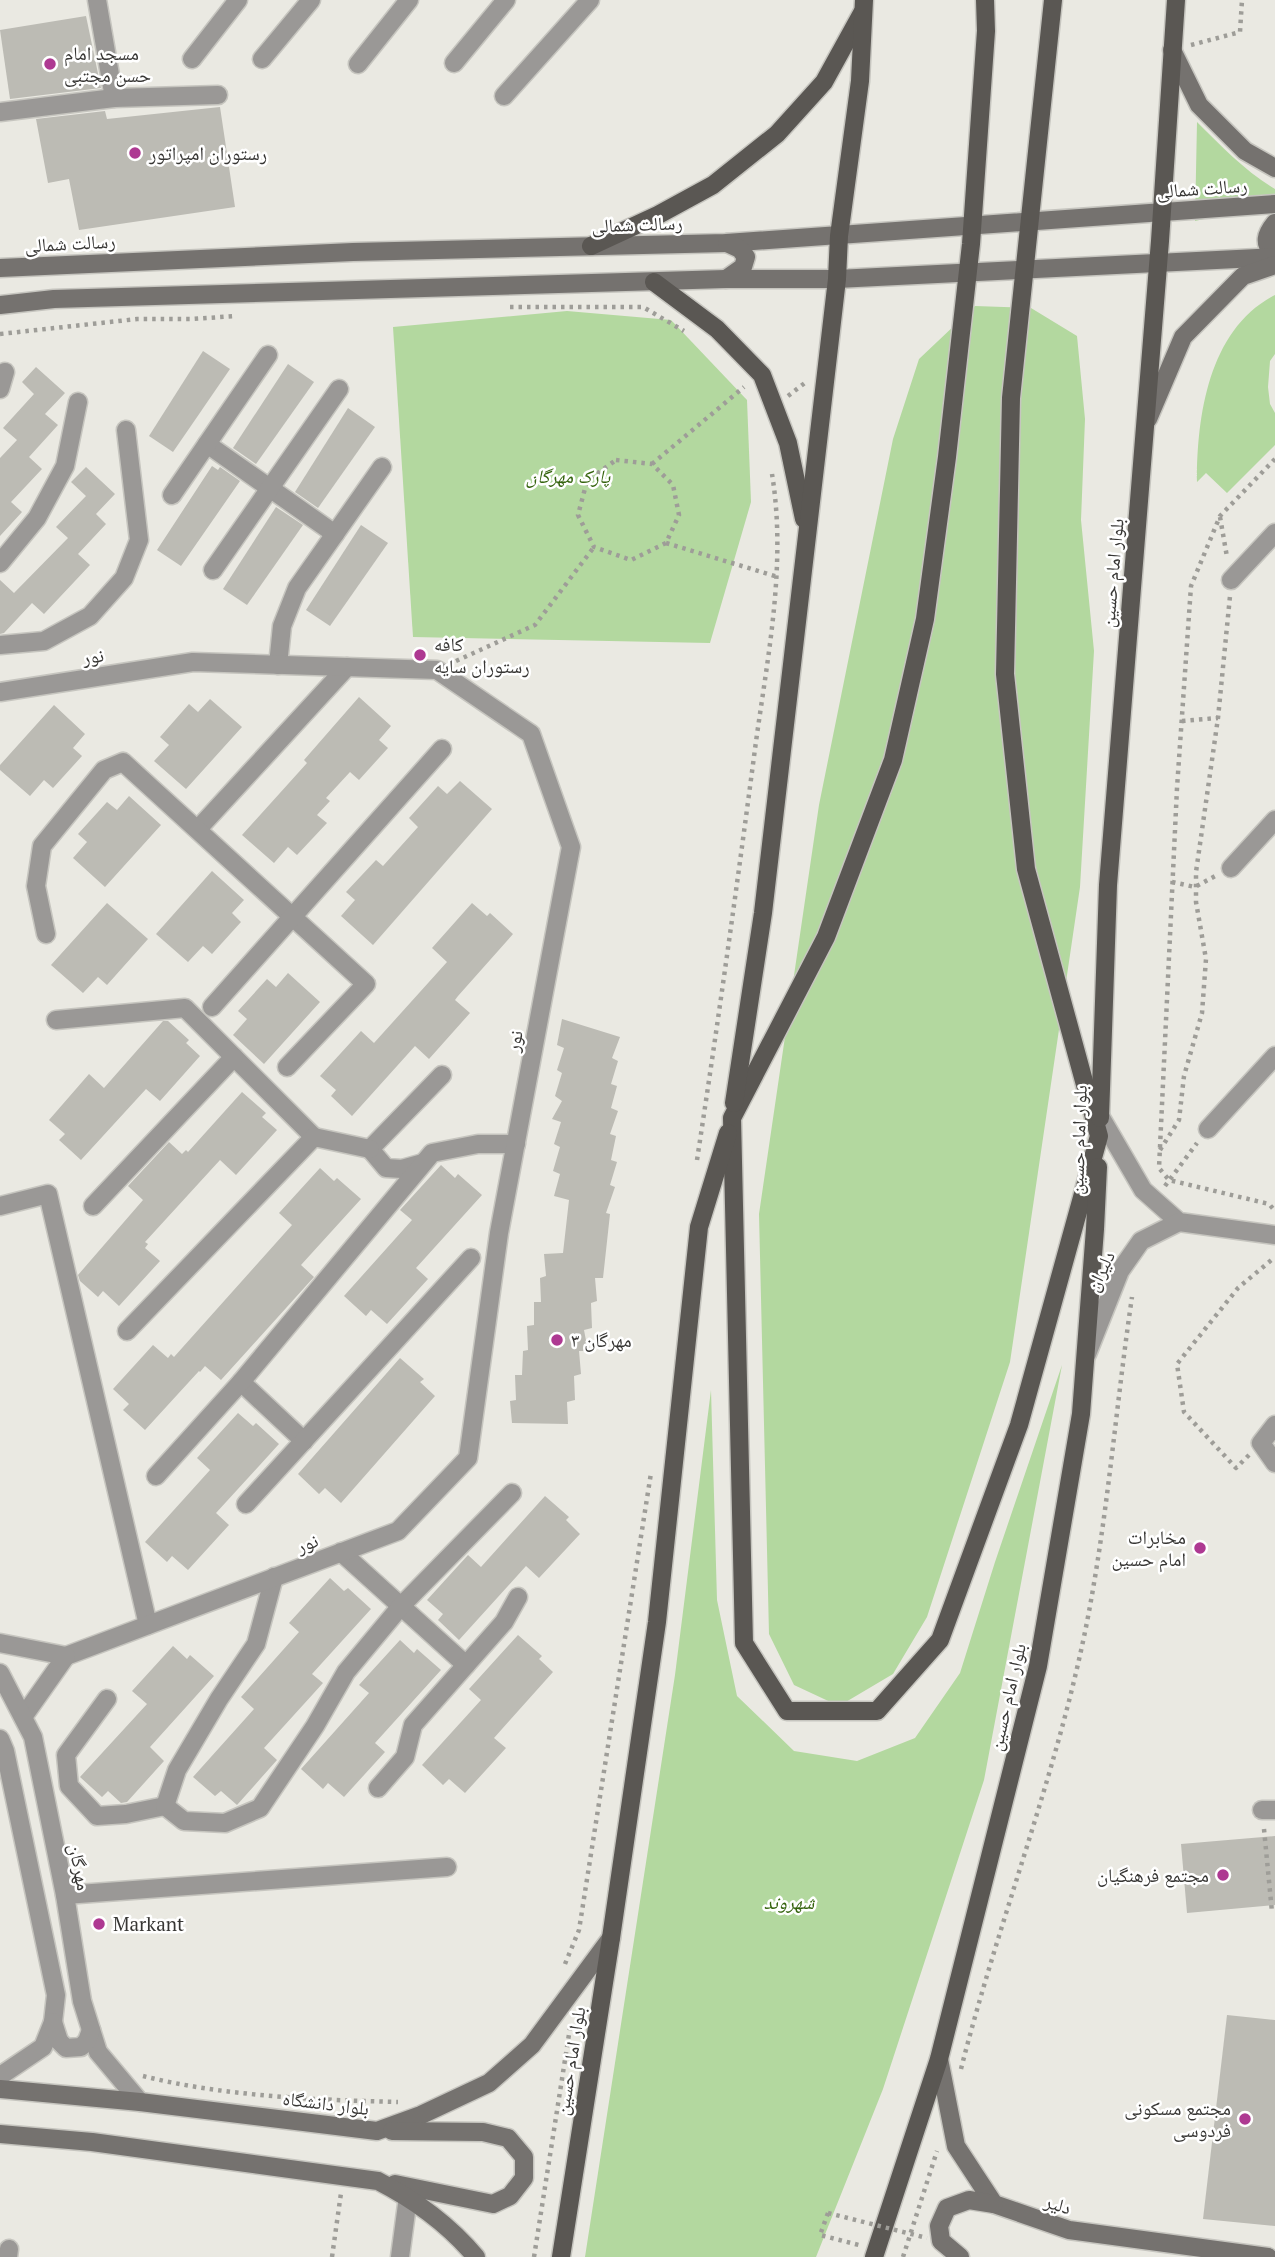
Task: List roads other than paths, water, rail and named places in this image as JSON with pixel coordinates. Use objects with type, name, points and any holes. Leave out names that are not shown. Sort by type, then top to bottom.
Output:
[{"type":"main road","points":[[985,0],[986,30],[971,244],[925,620],[892,760],[826,937],[732,1118],[744,1643],[787,1711],[877,1710],[940,1640],[1019,1425],[1099,1136],[1026,869],[1005,674],[1011,398],[1054,0]]},
{"type":"main road","name":"بلوار امام حسین","points":[[875,2254],[939,2059],[1038,1666],[1081,1414],[1095,1229],[1108,885],[1160,241],[1176,0]]},
{"type":"main road","points":[[591,246],[659,215],[713,185],[777,134],[824,82],[864,5]]},
{"type":"main road","name":"بلوار امام حسین","points":[[561,2257],[657,1622],[699,1227],[732,1118],[763,913],[837,279],[839,236],[860,82],[864,5]]},
{"type":"main road","points":[[1172,51],[1199,105],[1245,151],[1275,168]]},
{"type":"main road","name":"رسالت شمالی","points":[[0,268],[353,252],[726,243],[1275,204]]},
{"type":"main road","points":[[1275,223],[1265,240],[1267,247],[1275,255]]},
{"type":"main road","points":[[726,243],[740,249],[746,257],[743,267],[726,279]]},
{"type":"main road","points":[[0,305],[54,299],[726,279],[837,279],[1275,255]]},
{"type":"main road","points":[[1145,426],[1183,337],[1243,276],[1275,265]]},
{"type":"main road","points":[[654,282],[718,329],[762,375],[788,443],[807,534]]},
{"type":"main road","name":"بلوار دانشگاه","points":[[0,2090],[140,2102],[377,2131],[421,2115],[489,2083],[532,2045],[611,1938]]},
{"type":"main road","points":[[939,2059],[956,2146],[994,2204]]},
{"type":"main road","points":[[0,2134],[92,2142],[344,2175],[493,2204],[510,2196],[524,2178],[524,2157],[508,2138],[483,2132],[377,2131]]},
{"type":"main road","points":[[378,2181],[408,2197],[459,2237],[476,2257]]},
{"type":"main road","name":"دلیر","points":[[960,2257],[941,2241],[939,2226],[947,2208],[969,2200],[994,2204],[1069,2230],[1268,2257]]},
{"type":"street","points":[[97,0],[114,98]]},
{"type":"street","points":[[192,59],[239,0]]},
{"type":"street","points":[[262,59],[311,0]]},
{"type":"street","points":[[358,64],[410,0]]},
{"type":"street","points":[[454,63],[506,0]]},
{"type":"street","points":[[504,96],[590,0]]},
{"type":"street","points":[[0,112],[114,98],[218,95]]},
{"type":"street","points":[[172,495],[268,355]]},
{"type":"street","points":[[213,570],[339,389]]},
{"type":"street","points":[[0,563],[37,518],[65,466],[78,402]]},
{"type":"street","points":[[0,645],[44,641],[90,616],[124,579],[139,540],[126,430]]},
{"type":"street","points":[[207,444],[335,534]]},
{"type":"street","points":[[278,665],[282,626],[297,588],[382,467]]},
{"type":"street","points":[[1231,580],[1275,533]]},
{"type":"street","name":"نور","points":[[0,692],[193,662],[437,670],[531,734],[572,847],[499,1233],[468,1458],[398,1531],[66,1656]]},
{"type":"street","points":[[198,830],[347,667]]},
{"type":"street","points":[[212,1007],[442,749]]},
{"type":"street","points":[[46,934],[36,886],[42,846],[104,770],[123,762],[366,984],[287,1068]]},
{"type":"street","points":[[1231,868],[1275,820]]},
{"type":"street","points":[[56,1020],[185,1008],[314,1137],[370,1149],[386,1168],[402,1169],[424,1163]]},
{"type":"street","points":[[1208,1129],[1275,1056]]},
{"type":"street","points":[[93,1206],[234,1057]]},
{"type":"street","points":[[370,1149],[442,1075]]},
{"type":"street","points":[[1100,1116],[1143,1190],[1179,1222],[1275,1235]]},
{"type":"street","points":[[127,1331],[314,1137]]},
{"type":"street","points":[[156,1476],[241,1382],[432,1153],[478,1143],[516,1144]]},
{"type":"street","points":[[0,1206],[48,1194],[148,1625]]},
{"type":"street","name":"دلیران","points":[[1085,1361],[1120,1271],[1141,1241],[1179,1222]]},
{"type":"street","points":[[246,1504],[471,1258]]},
{"type":"street","points":[[241,1382],[304,1441]]},
{"type":"street","points":[[1275,1425],[1261,1443],[1275,1463]]},
{"type":"street","points":[[165,1806],[184,1821],[226,1823],[260,1808],[315,1726],[346,1672],[401,1606],[512,1493]]},
{"type":"street","points":[[341,1552],[466,1665]]},
{"type":"street","points":[[165,1806],[177,1770],[219,1699],[256,1644],[274,1577]]},
{"type":"street","points":[[377,1788],[405,1757],[413,1725],[504,1622],[518,1597]]},
{"type":"street","points":[[0,1643],[66,1656],[23,1717]]},
{"type":"street","name":"مهرگان","points":[[0,1673],[33,1737],[65,1895],[82,2001],[98,2052],[140,2102]]},
{"type":"street","points":[[107,1699],[66,1755],[69,1786],[97,1816],[127,1814],[165,1806]]},
{"type":"street","points":[[0,1738],[5,1751],[56,1995],[53,2022],[43,2047],[0,2076]]},
{"type":"street","points":[[65,1895],[447,1867]]},
{"type":"street","points":[[53,2022],[59,2041],[66,2048],[81,2047],[87,2041],[91,2030]]},
{"type":"street","points":[[400,2257],[408,2197]]},
{"type":"place","name":"مسجد امام حسن مجتبی","points":[[50,64]]},
{"type":"place","name":"رستوران امپراتور","points":[[135,153]]},
{"type":"place","name":"کافه رستوران سایه","points":[[420,655]]},
{"type":"place","name":"مهرگان ۳","points":[[557,1340]]},
{"type":"place","name":"مخابرات امام حسین","points":[[1200,1548]]},
{"type":"place","name":"مجتمع فرهنگیان","points":[[1223,1875]]},
{"type":"place","name":"Markant","points":[[99,1924]]},
{"type":"place","name":"مجتمع مسکونی فردوسی","points":[[1245,2119]]},
{"type":"park label","name":"پارک مهرگان","points":[[568,476]]},
{"type":"park label","name":"شهروند","points":[[789,1902]]}]
